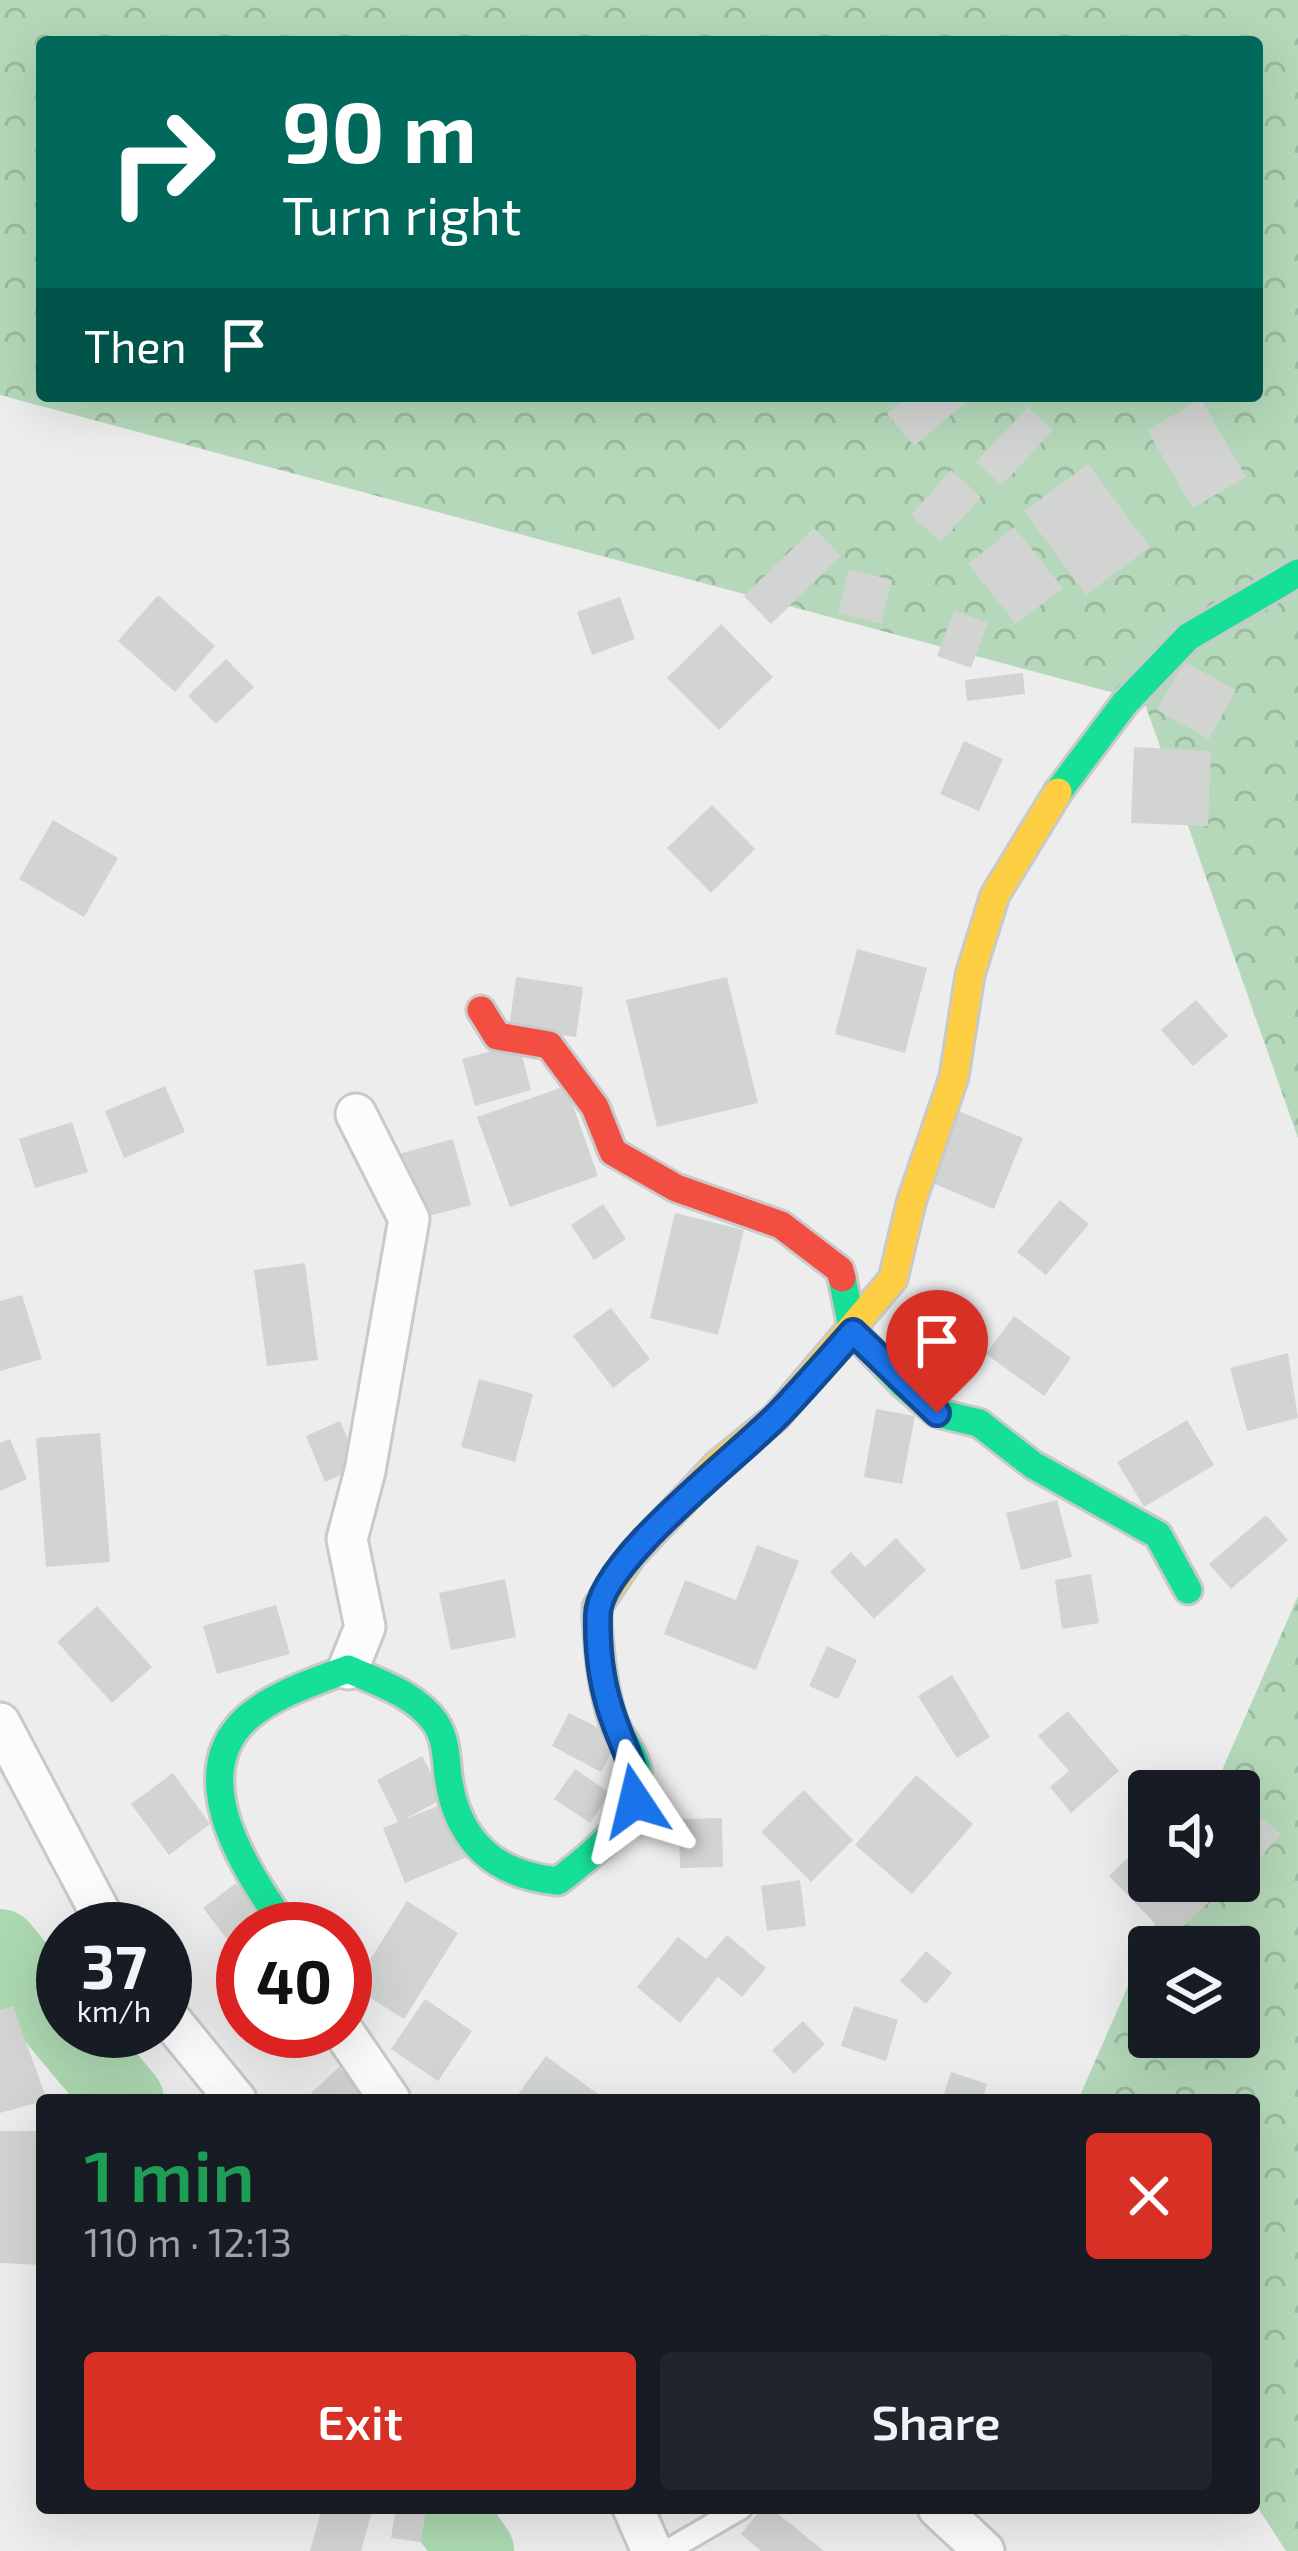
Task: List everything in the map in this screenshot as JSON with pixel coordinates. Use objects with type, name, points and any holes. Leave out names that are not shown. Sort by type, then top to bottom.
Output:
[{"type":"street","points":[[348,1669],[416,1702],[441,1732],[451,1788],[472,1842],[498,1871],[558,1881],[589,1858],[635,1801],[637,1768],[614,1723],[599,1661],[597,1607],[632,1555],[717,1466],[776,1418],[893,1279],[910,1202],[953,1077],[970,975],[995,895],[1044,811],[1124,704],[1188,637],[1298,573]]},
{"type":"street","points":[[482,1010],[497,1036],[550,1045],[595,1107],[614,1152],[676,1188],[782,1226],[840,1270],[853,1332],[937,1413],[980,1424],[1033,1465],[1158,1535],[1188,1590]]},
{"type":"street","points":[[267,1902],[248,1877],[231,1836],[217,1768],[241,1721],[291,1691],[348,1669],[365,1627],[347,1539],[365,1471],[409,1219],[356,1114]]},
{"type":"street","points":[[0,1724],[95,1902]]},
{"type":"street","points":[[192,2046],[231,2094]]},
{"type":"street","points":[[361,2058],[386,2094]]},
{"type":"street","points":[[636,2514],[652,2551]]},
{"type":"street","points":[[944,2514],[984,2551]]},
{"type":"lane","points":[[667,2551],[731,2514]]},
{"type":"green space","points":[[0,0],[1298,0],[1298,1138],[1144,701],[0,395]]},
{"type":"green space","points":[[1298,1596],[1298,2551],[1286,2551],[1260,2511],[1260,2094],[1081,2094],[1128,1986],[1128,2058],[1260,2058],[1260,1926],[1154,1926],[1165,1902],[1260,1902],[1260,1770],[1222,1770]]},
{"type":"building","points":[[901,402],[967,402],[914,446],[887,414]]},
{"type":"building","points":[[1203,402],[1246,477],[1193,508],[1147,430]]},
{"type":"building","points":[[1028,407],[1053,430],[1002,485],[976,462]]},
{"type":"building","points":[[1088,464],[1150,547],[1086,595],[1024,511]]},
{"type":"building","points":[[951,470],[981,497],[941,542],[911,515]]},
{"type":"building","points":[[1014,527],[1063,588],[1016,624],[968,564]]},
{"type":"building","points":[[814,528],[841,556],[771,624],[744,596]]},
{"type":"building","points":[[849,569],[892,580],[881,624],[838,613]]},
{"type":"building","points":[[158,595],[215,646],[175,692],[118,641]]},
{"type":"building","points":[[620,597],[635,639],[592,655],[577,612]]},
{"type":"building","points":[[954,610],[988,623],[971,668],[937,656]]},
{"type":"building","points":[[721,624],[773,677],[719,730],[667,678]]},
{"type":"building","points":[[226,659],[254,687],[216,724],[188,696]]},
{"type":"building","points":[[1184,662],[1236,690],[1209,739],[1157,710]]},
{"type":"building","points":[[1023,673],[1025,694],[967,701],[965,680]]},
{"type":"building","points":[[964,741],[1003,759],[979,811],[940,794]]},
{"type":"building","points":[[1134,747],[1211,751],[1208,826],[1131,823]]},
{"type":"building","points":[[712,805],[755,849],[711,893],[667,848]]},
{"type":"building","points":[[53,820],[118,858],[84,917],[19,879]]},
{"type":"building","points":[[857,949],[927,968],[905,1053],[835,1034]]},
{"type":"building","points":[[516,977],[583,987],[576,1037],[509,1027]]},
{"type":"building","points":[[727,977],[758,1103],[657,1127],[626,1000]]},
{"type":"building","points":[[1196,1000],[1228,1036],[1193,1066],[1161,1030]]},
{"type":"building","points":[[519,1044],[531,1090],[475,1106],[462,1059]]},
{"type":"building","points":[[165,1086],[185,1132],[124,1158],[105,1111]]},
{"type":"building","points":[[566,1086],[598,1176],[510,1207],[477,1117]]},
{"type":"building","points":[[959,1111],[1023,1138],[994,1209],[930,1182]]},
{"type":"building","points":[[72,1122],[88,1172],[35,1188],[19,1139]]},
{"type":"building","points":[[453,1139],[471,1205],[417,1219],[399,1154]]},
{"type":"building","points":[[1060,1200],[1089,1224],[1046,1275],[1017,1252]]},
{"type":"building","points":[[603,1204],[626,1239],[594,1260],[571,1225]]},
{"type":"building","points":[[675,1213],[744,1230],[718,1335],[650,1318]]},
{"type":"building","points":[[305,1263],[318,1360],[267,1366],[254,1270]]},
{"type":"building","points":[[22,1295],[42,1359],[0,1371],[0,1301]]},
{"type":"building","points":[[611,1308],[650,1359],[613,1388],[573,1336]]},
{"type":"building","points":[[1014,1316],[1071,1358],[1044,1396],[986,1354]]},
{"type":"building","points":[[1288,1353],[1298,1418],[1247,1431],[1230,1368]]},
{"type":"building","points":[[479,1379],[533,1394],[515,1462],[461,1447]]},
{"type":"building","points":[[876,1409],[915,1416],[902,1484],[864,1477]]},
{"type":"building","points":[[1187,1420],[1214,1465],[1144,1507],[1117,1462]]},
{"type":"building","points":[[340,1421],[360,1467],[325,1482],[306,1436]]},
{"type":"building","points":[[100,1433],[110,1562],[46,1567],[36,1438]]},
{"type":"building","points":[[10,1439],[27,1479],[0,1491],[0,1443]]},
{"type":"building","points":[[1057,1500],[1072,1557],[1021,1570],[1006,1513]]},
{"type":"building","points":[[1266,1515],[1288,1540],[1231,1589],[1209,1564]]},
{"type":"building","points":[[896,1538],[926,1570],[874,1619],[830,1572],[851,1552],[865,1567]]},
{"type":"building","points":[[757,1545],[799,1561],[756,1670],[664,1634],[685,1580],[736,1600]]},
{"type":"building","points":[[1091,1574],[1099,1623],[1062,1629],[1055,1580]]},
{"type":"building","points":[[505,1579],[516,1637],[451,1650],[439,1593]]},
{"type":"building","points":[[276,1605],[290,1654],[217,1674],[203,1626]]},
{"type":"building","points":[[97,1606],[152,1667],[112,1703],[57,1642]]},
{"type":"building","points":[[827,1646],[857,1660],[838,1699],[809,1686]]},
{"type":"building","points":[[952,1675],[990,1737],[957,1758],[918,1696]]},
{"type":"building","points":[[1068,1711],[1119,1771],[1071,1813],[1050,1787],[1069,1771],[1038,1736]]},
{"type":"building","points":[[569,1713],[619,1738],[601,1772],[552,1746]]},
{"type":"building","points":[[422,1756],[444,1798],[403,1820],[445,1803],[467,1857],[405,1883],[383,1828],[398,1822],[377,1780]]},
{"type":"building","points":[[575,1769],[610,1793],[590,1823],[554,1799]]},
{"type":"building","points":[[173,1773],[210,1824],[169,1855],[131,1804]]},
{"type":"building","points":[[916,1775],[973,1824],[912,1894],[855,1845]]},
{"type":"building","points":[[804,1790],[853,1840],[811,1882],[761,1832]]},
{"type":"building","points":[[1260,1816],[1281,1834],[1260,1858]]},
{"type":"building","points":[[722,1818],[723,1867],[680,1868],[679,1819]]},
{"type":"building","points":[[1128,1858],[1128,1896],[1109,1876]]},
{"type":"building","points":[[800,1880],[806,1926],[767,1931],[761,1886]]},
{"type":"building","points":[[236,1883],[250,1902],[216,1902],[216,1925],[203,1908]]},
{"type":"building","points":[[407,1901],[458,1933],[404,2019],[372,1999],[372,1957]]},
{"type":"building","points":[[1134,1902],[1209,1902],[1184,1926],[1157,1926]]},
{"type":"building","points":[[727,1935],[766,1968],[742,1997],[718,1977],[680,2023],[637,1987],[678,1937],[706,1959]]},
{"type":"building","points":[[926,1951],[952,1973],[926,2004],[900,1981]]},
{"type":"building","points":[[425,1999],[472,2031],[438,2081],[391,2049]]},
{"type":"building","points":[[13,2006],[45,2094],[36,2094],[36,2103],[0,2113],[0,2010]]},
{"type":"building","points":[[854,2006],[898,2020],[886,2061],[841,2046]]},
{"type":"building","points":[[803,2021],[825,2044],[794,2074],[772,2050]]},
{"type":"building","points":[[546,2056],[598,2094],[518,2094]]},
{"type":"building","points":[[339,2067],[364,2094],[310,2094]]},
{"type":"building","points":[[951,2072],[987,2084],[984,2094],[944,2094]]},
{"type":"building","points":[[0,2131],[36,2131],[36,2265],[0,2263]]},
{"type":"building","points":[[320,2514],[371,2514],[361,2551],[310,2551]]},
{"type":"building","points":[[395,2514],[425,2514],[421,2542],[391,2538]]},
{"type":"building","points":[[757,2514],[778,2514],[824,2551],[761,2551],[741,2534]]},
{"type":"waterway","points":[[0,1948],[36,1993]]},
{"type":"waterway","points":[[90,2058],[120,2094]]},
{"type":"waterway","points":[[449,2514],[475,2551]]},
{"type":"traffic: fast","points":[[1058,792],[1124,704],[1188,637],[1298,573]]},
{"type":"traffic: fast","points":[[842,1278],[853,1332],[903,1384],[937,1413],[979,1423],[1033,1465],[1158,1535],[1188,1590]]},
{"type":"traffic: fast","points":[[269,1902],[228,1825],[220,1768],[228,1742],[247,1718],[282,1695],[348,1669],[396,1690],[427,1712],[439,1728],[453,1799],[460,1819],[482,1851],[515,1871],[558,1881],[585,1860],[623,1819],[637,1788],[636,1764],[606,1694],[597,1617]]},
{"type":"traffic: slow","points":[[597,1617],[597,1607],[632,1555],[717,1465],[776,1417],[893,1279],[911,1203],[954,1077],[970,975],[995,895],[1058,792]]},
{"type":"traffic: jam","points":[[481,1010],[497,1036],[549,1045],[595,1107],[613,1152],[676,1188],[781,1225],[840,1270],[842,1278]]},
{"type":"route","points":[[635,1801],[637,1768],[614,1723],[599,1661],[597,1607],[632,1555],[717,1466],[776,1418],[853,1332],[937,1413]]}]
